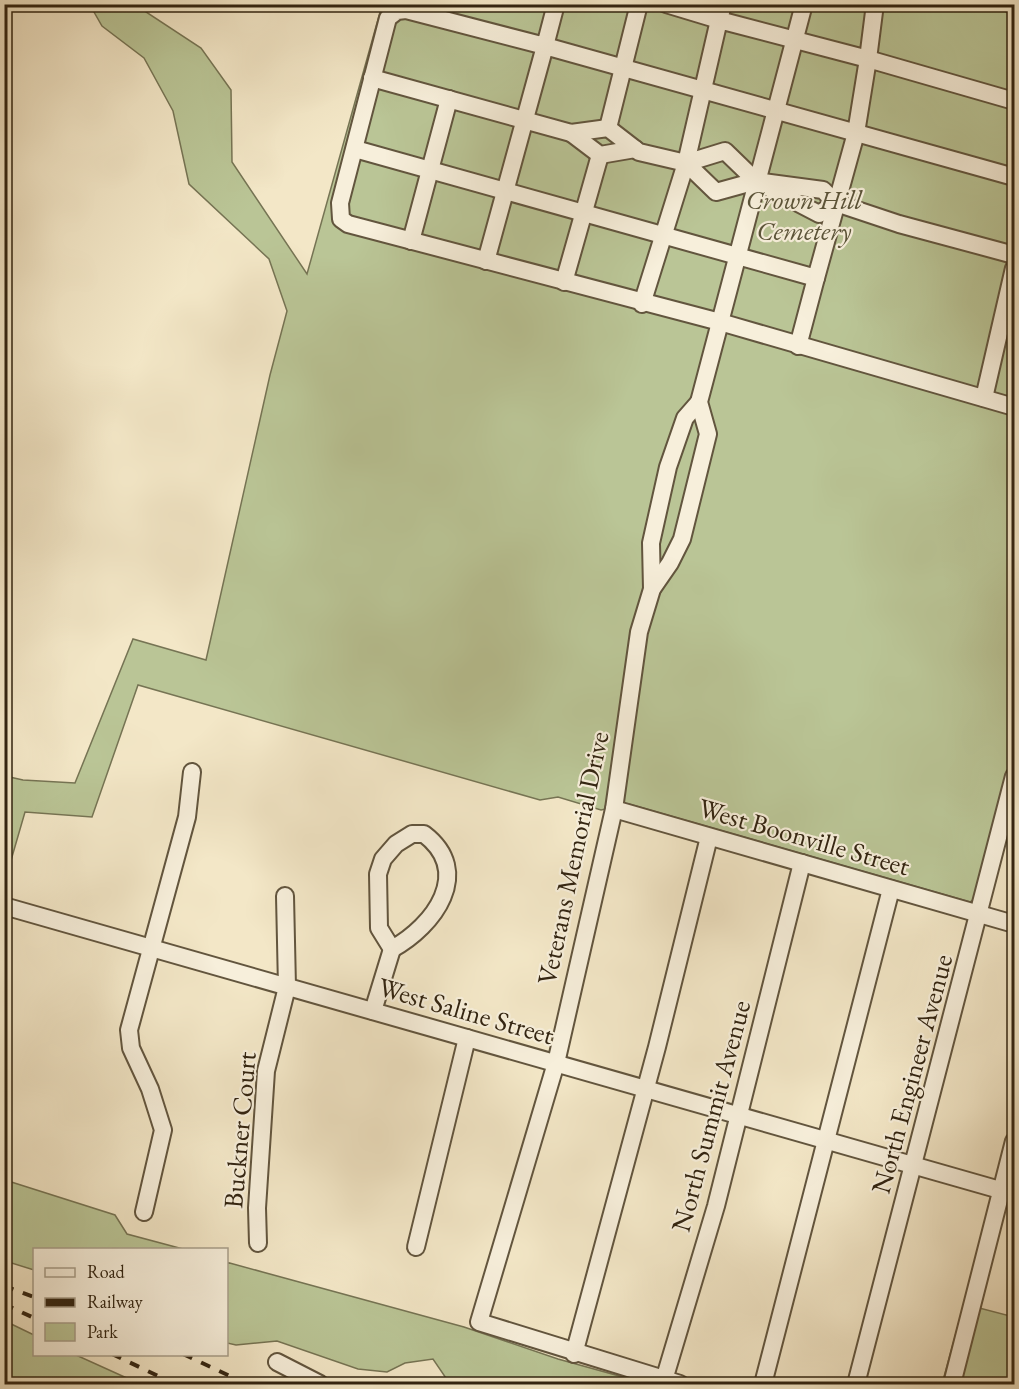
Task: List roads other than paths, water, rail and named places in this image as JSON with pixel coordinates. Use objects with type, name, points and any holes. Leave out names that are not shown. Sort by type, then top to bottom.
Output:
[{"type":"street","points":[[486,261],[556,4]]},
{"type":"street","points":[[608,128],[639,4]]},
{"type":"street","points":[[666,4],[721,12],[794,40],[1014,101]]},
{"type":"street","name":"Veterans Memorial Drive","points":[[652,589],[651,543],[668,467],[685,418],[699,402],[804,4]]},
{"type":"street","points":[[798,346],[856,133],[875,4]]},
{"type":"street","points":[[1014,177],[544,46],[406,10],[396,11],[388,18],[340,203],[341,219],[348,224],[642,304],[720,322],[1014,407]]},
{"type":"street","points":[[642,304],[686,163],[721,12]]},
{"type":"street","points":[[372,78],[571,133],[600,155],[635,149]]},
{"type":"street","points":[[411,241],[449,99]]},
{"type":"street","points":[[571,133],[608,128],[635,149],[686,163],[716,192],[756,181],[823,190],[836,203],[899,224],[1014,255]]},
{"type":"street","points":[[355,149],[816,278]]},
{"type":"street","points":[[686,163],[725,151],[756,181]]},
{"type":"street","points":[[564,282],[600,155]]},
{"type":"street","points":[[984,398],[1014,268]]},
{"type":"street","name":"Veterans Memorial Drive","points":[[574,1353],[479,1322],[556,1063],[614,809],[639,632],[652,589],[670,563],[682,539],[708,434],[699,402]]},
{"type":"street","points":[[144,1212],[163,1130],[150,1089],[130,1048],[129,1030],[187,817],[192,772]]},
{"type":"street","name":"North Engineer Avenue","points":[[856,1384],[980,914],[1014,776]]},
{"type":"street","name":"West Boonville Street","points":[[614,809],[1014,924]]},
{"type":"street","points":[[372,1011],[392,949],[410,939],[428,921],[445,889],[448,875],[443,853],[424,834],[412,834],[396,844],[383,859],[378,874],[379,928],[392,949]]},
{"type":"street","points":[[672,1382],[574,1353],[646,1088],[710,837]]},
{"type":"street","name":"North Summit Avenue","points":[[672,1382],[802,863]]},
{"type":"street","points":[[763,1384],[828,1140],[891,889]]},
{"type":"street","name":"Buckner Court","points":[[258,1243],[258,1197],[266,1071],[286,987],[285,896]]},
{"type":"street","name":"West Saline Street","points":[[4,906],[1008,1192]]},
{"type":"street","points":[[416,1248],[467,1038]]},
{"type":"street","points":[[952,1384],[1008,1192],[1014,1141]]},
{"type":"street","points":[[277,1362],[320,1384]]},
{"type":"railway","points":[[4,1286],[33,1297]]},
{"type":"railway","points":[[4,1304],[33,1318]]},
{"type":"railway","points":[[116,1356],[175,1384]]},
{"type":"railway","points":[[187,1356],[247,1384]]},
{"type":"park label","name":"Crown Hill Cemetery","points":[[804,216]]}]
